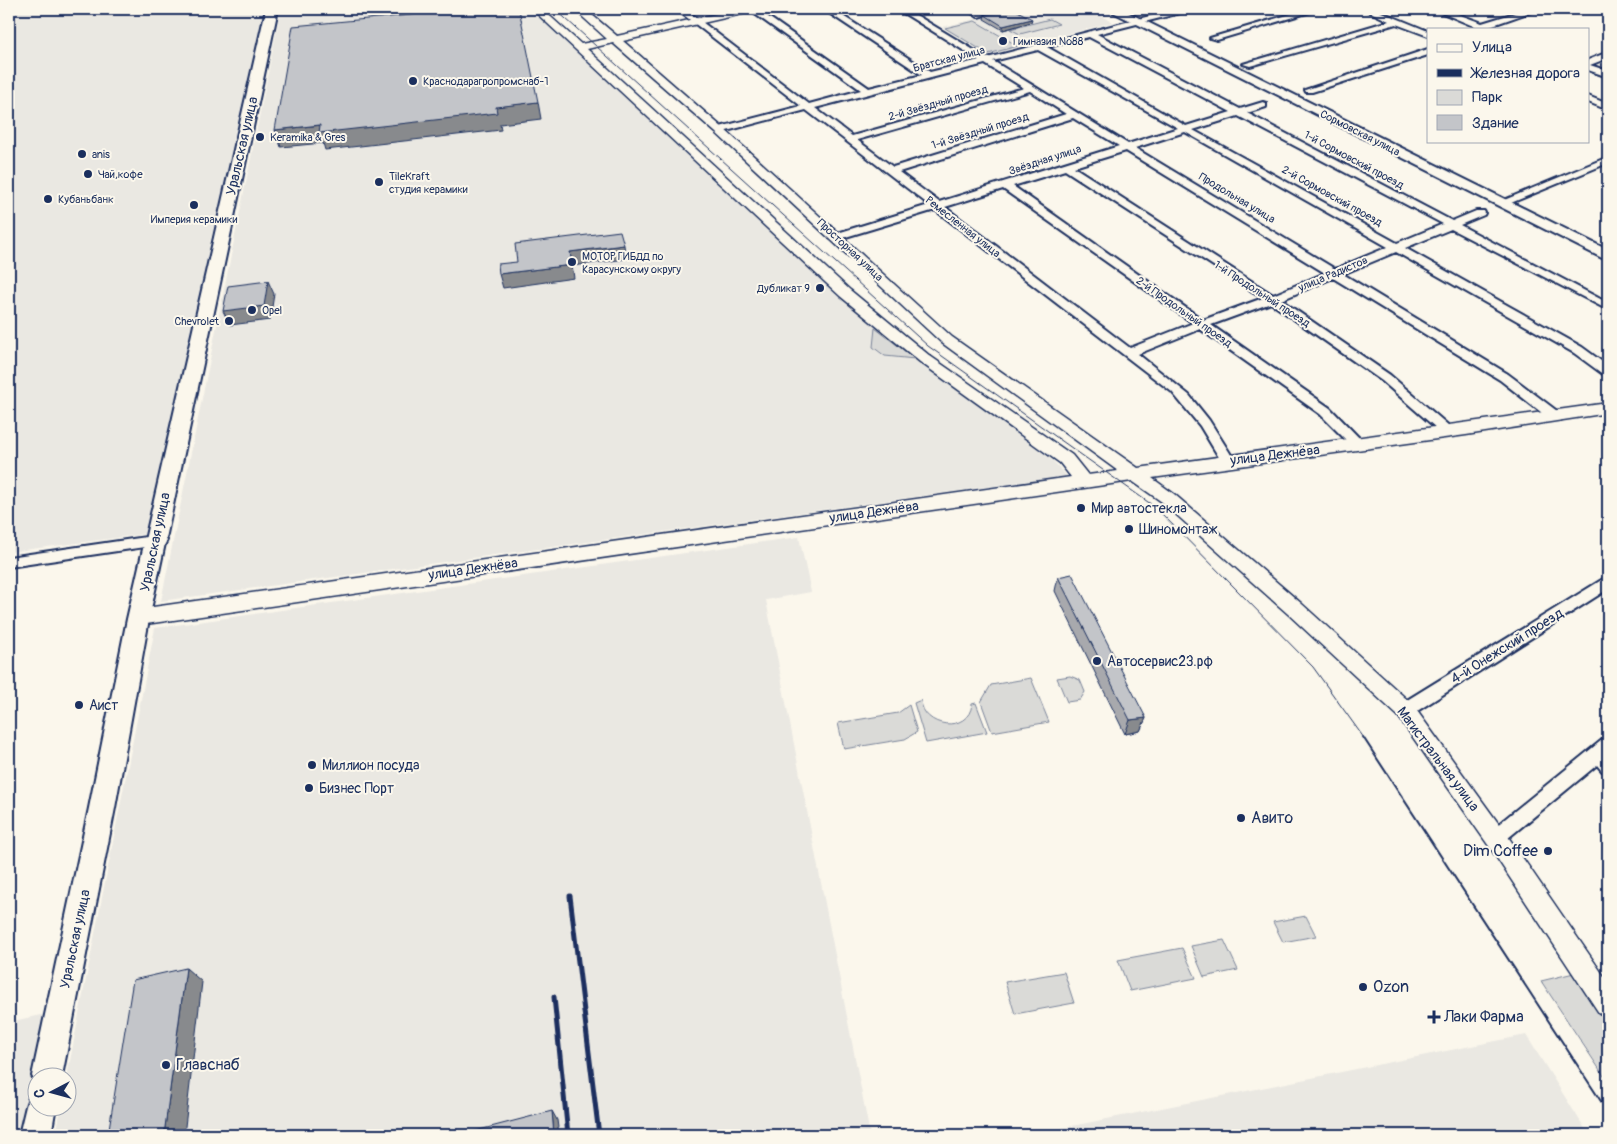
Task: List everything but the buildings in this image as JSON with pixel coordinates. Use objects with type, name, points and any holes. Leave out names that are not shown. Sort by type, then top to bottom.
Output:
[{"type":"main road","name":"Уральская улица","points":[[50,1066],[141,616],[274,9]]},
{"type":"main road","name":"Сормовская улица","points":[[1112,9],[1140,21],[1505,202],[1608,256]]},
{"type":"main road","name":"Сормовская улица","points":[[1121,9],[1140,21]]},
{"type":"main road","name":"Сормовская улица","points":[[1505,202],[1608,250]]},
{"type":"main road","points":[[36,1135],[40,1116]]},
{"type":"street","points":[[537,9],[845,293],[926,359],[1066,459],[1084,482]]},
{"type":"street","name":"Просторная улица","points":[[579,9],[719,130],[947,340],[1134,474]]},
{"type":"street","name":"Ремесленная улица","points":[[680,9],[1176,389],[1194,406],[1206,422],[1228,461]]},
{"type":"street","points":[[578,48],[752,9],[868,92]]},
{"type":"street","points":[[827,9],[930,76]]},
{"type":"street","name":"Продольная улица","points":[[901,9],[1504,377],[1556,417]]},
{"type":"street","points":[[970,9],[981,15]]},
{"type":"street","name":"Братская улица","points":[[719,130],[1185,9]]},
{"type":"street","points":[[1214,38],[1316,9]]},
{"type":"street","points":[[1368,9],[1427,34]]},
{"type":"street","points":[[1437,9],[1487,28]]},
{"type":"street","points":[[1481,26],[1535,9]]},
{"type":"street","points":[[1247,64],[1397,21]]},
{"type":"street","name":"1-й Сормовский проезд","points":[[1090,34],[1608,307]]},
{"type":"street","name":"2-й Сормовский проезд","points":[[1040,47],[1578,350],[1608,372]]},
{"type":"street","points":[[1309,90],[1427,52]]},
{"type":"street","points":[[1590,64],[1608,55]]},
{"type":"street","points":[[1590,66],[1608,74]]},
{"type":"street","name":"2-й Звёздный проезд","points":[[851,139],[1032,88]]},
{"type":"street","points":[[1590,100],[1608,107]]},
{"type":"street","name":"Звёздная улица","points":[[835,237],[1006,186],[1184,128],[1263,105]]},
{"type":"street","name":"1-й Звёздный проезд","points":[[892,171],[1075,114]]},
{"type":"street","points":[[1505,202],[1608,160]]},
{"type":"street","name":"1-й Продольный проезд","points":[[1066,166],[1272,299],[1386,378],[1449,432]]},
{"type":"street","name":"2-й Продольный проезд","points":[[1006,186],[1325,411],[1358,444]]},
{"type":"street","name":"улица Радистов","points":[[1128,353],[1272,299],[1480,213]]},
{"type":"street","name":"улица Дежнёва","points":[[141,616],[1134,474],[1358,444],[1381,439],[1449,432],[1556,417],[1608,408]]},
{"type":"street","name":"Магистральная улица","points":[[1134,474],[1168,498],[1206,529],[1405,710],[1496,837],[1608,1004]]},
{"type":"street","points":[[9,562],[158,540]]},
{"type":"street","name":"4-й Онежский проезд","points":[[1405,710],[1606,586]]},
{"type":"street","points":[[1496,837],[1605,754]]},
{"type":"shaded area","points":[[9,9],[268,9],[230,173],[211,238],[203,284],[146,534],[9,552]]},
{"type":"shaded area","points":[[281,9],[532,9],[845,301],[1053,461],[1067,476],[161,601]]},
{"type":"shaded area","name":"Гимназия №88","points":[[1018,9],[1086,9],[1113,22],[988,55],[942,27]]},
{"type":"shaded area","points":[[799,537],[811,592],[766,600],[870,1135],[56,1135],[59,1116],[78,1116],[78,1066],[69,1066],[155,628]]},
{"type":"shaded area","points":[[45,1014],[34,1066],[28,1066],[28,1093],[19,1135],[9,1135],[9,1022]]},
{"type":"shaded area","points":[[1526,1035],[1589,1135],[1027,1135]]},
{"type":"green space","points":[[1050,19],[1059,24],[1020,34],[1010,29]]},
{"type":"green space","points":[[975,21],[1018,46],[988,54],[945,28]]},
{"type":"green space","points":[[875,328],[915,359],[885,356],[873,347]]},
{"type":"green space","points":[[1070,676],[1080,680],[1085,692],[1080,700],[1067,702],[1057,678]]},
{"type":"green space","points":[[1031,678],[1049,722],[992,732],[981,702],[991,685]]},
{"type":"green space","points":[[921,700],[923,709],[929,717],[946,724],[963,720],[969,714],[972,704],[976,703],[987,732],[926,743],[914,703]]},
{"type":"green space","points":[[909,705],[917,732],[905,739],[844,749],[838,723],[898,713]]},
{"type":"green space","points":[[1306,916],[1316,936],[1283,942],[1273,922]]},
{"type":"green space","points":[[1224,940],[1238,970],[1204,977],[1191,946]]},
{"type":"green space","points":[[1182,948],[1196,978],[1130,991],[1118,960]]},
{"type":"green space","points":[[1064,972],[1074,1003],[1015,1014],[1005,982]]},
{"type":"green space","points":[[1574,973],[1608,1024],[1608,1082],[1541,981]]},
{"type":"tram line","points":[[555,9],[928,346],[1155,507],[1313,667],[1364,738]]},
{"type":"tram line","points":[[1363,737],[1608,1112]]},
{"type":"railway","points":[[570,896],[599,1135]]},
{"type":"railway","points":[[554,997],[568,1135]]},
{"type":"place","name":"Гимназия №88","points":[[1003,41]]},
{"type":"place","name":"Краснодарагропромснаб-1","points":[[413,81]]},
{"type":"place","name":"Keramika & Gres","points":[[260,137]]},
{"type":"place","name":"anis","points":[[82,154]]},
{"type":"place","name":"Чай,кофе","points":[[88,174]]},
{"type":"place","name":"TileKraft студия керамики","points":[[379,182]]},
{"type":"place","name":"Кубаньбанк","points":[[48,199]]},
{"type":"place","name":"Империя керамики","points":[[194,205]]},
{"type":"place","name":"МОТОР ГИБДД по Карасунскому округу","points":[[572,262]]},
{"type":"place","name":"Дубликат 9","points":[[820,288]]},
{"type":"place","name":"Opel","points":[[252,310]]},
{"type":"place","name":"Chevrolet","points":[[229,321]]},
{"type":"place","name":"Мир автостекла","points":[[1081,508]]},
{"type":"place","name":"Шиномонтаж","points":[[1129,529]]},
{"type":"place","name":"Автосервис23.рф","points":[[1097,661]]},
{"type":"place","name":"Аист","points":[[79,705]]},
{"type":"place","name":"Миллион посуда","points":[[312,765]]},
{"type":"place","name":"Бизнес Порт","points":[[309,788]]},
{"type":"place","name":"Авито","points":[[1241,818]]},
{"type":"place","name":"Dim Coffee","points":[[1548,851]]},
{"type":"place","name":"Ozon","points":[[1363,987]]},
{"type":"place","name":"Лаки Фарма","points":[[1434,1017]]},
{"type":"place","name":"Главснаб","points":[[166,1065]]}]
